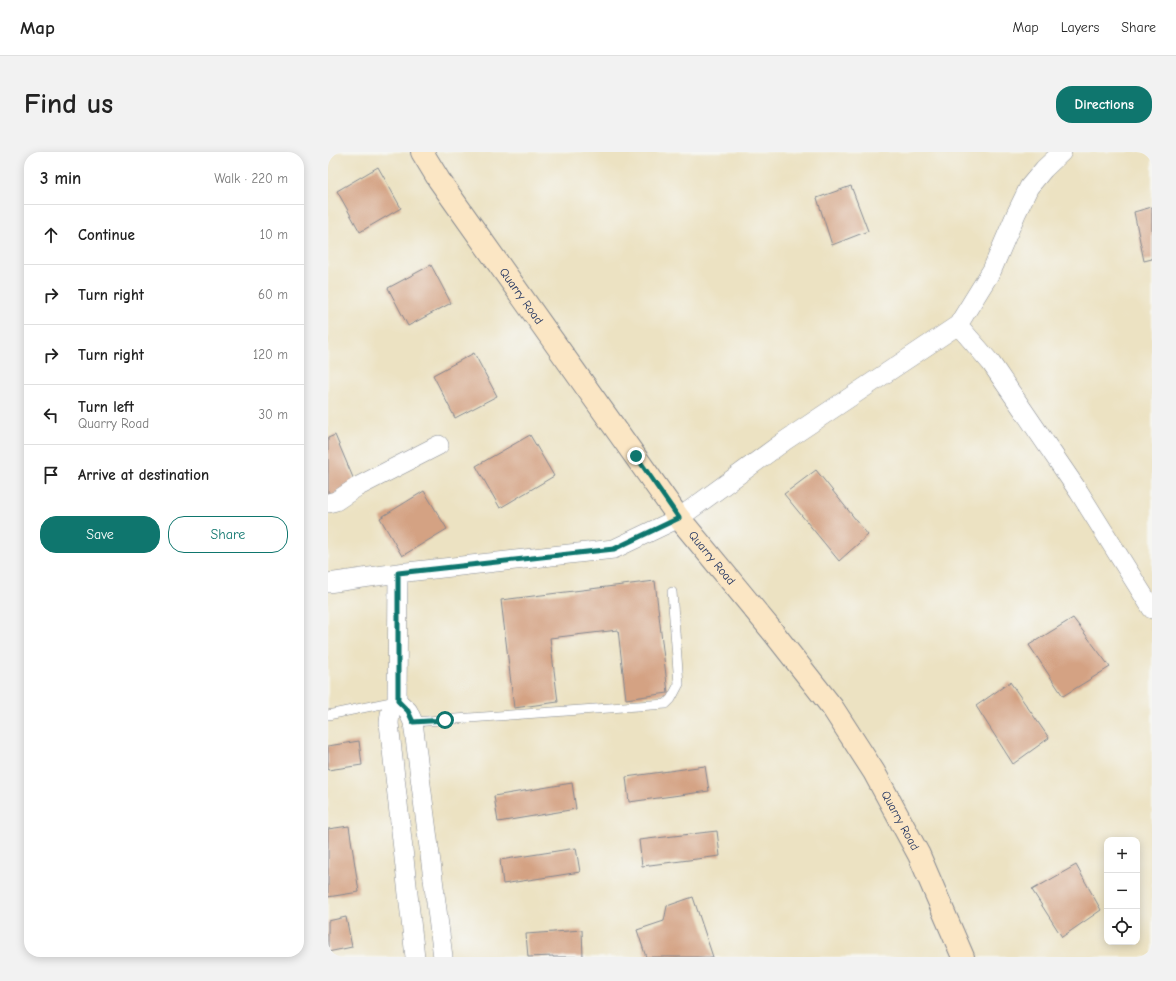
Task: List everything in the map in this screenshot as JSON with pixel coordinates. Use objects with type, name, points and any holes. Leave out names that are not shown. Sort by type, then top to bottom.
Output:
[{"type":"street","name":"Quarry Road","points":[[422,152],[439,180],[679,518],[773,632],[832,707],[874,772],[919,855],[963,957]]},
{"type":"street","points":[[328,583],[398,573],[614,549],[679,518],[786,440],[958,325],[992,270],[1029,187],[1044,169],[1062,152]]},
{"type":"street","points":[[958,325],[991,363],[1079,492],[1152,608]]},
{"type":"street","points":[[328,503],[336,501],[357,487],[439,445]]},
{"type":"street","points":[[398,573],[398,701],[390,714],[389,723],[415,957]]},
{"type":"street","points":[[398,701],[408,711],[413,722],[443,957]]},
{"type":"street","points":[[398,804],[423,802]]},
{"type":"street","points":[[412,932],[439,929]]},
{"type":"lane","points":[[413,722],[666,704],[671,700],[679,684],[672,592]]},
{"type":"lane","points":[[328,715],[398,701]]},
{"type":"building","points":[[378,167],[401,208],[360,232],[337,191]]},
{"type":"building","points":[[851,186],[868,231],[832,245],[817,198]]},
{"type":"building","points":[[1152,207],[1152,259],[1144,261],[1134,212]]},
{"type":"building","points":[[431,265],[451,303],[408,326],[388,288]]},
{"type":"building","points":[[474,353],[497,396],[455,418],[433,375]]},
{"type":"building","points":[[335,435],[357,487],[328,500],[328,438]]},
{"type":"building","points":[[530,435],[554,476],[500,508],[476,466]]},
{"type":"building","points":[[816,470],[868,535],[839,561],[784,494]]},
{"type":"building","points":[[424,491],[447,529],[402,556],[380,518]]},
{"type":"building","points":[[655,581],[668,693],[626,699],[618,630],[550,638],[558,702],[514,708],[501,600]]},
{"type":"building","points":[[1073,618],[1110,667],[1063,696],[1029,645]]},
{"type":"building","points":[[1010,682],[1049,738],[1013,764],[976,706]]},
{"type":"building","points":[[359,741],[362,765],[328,770],[328,746]]},
{"type":"building","points":[[705,766],[709,791],[629,802],[626,777]]},
{"type":"building","points":[[572,783],[576,809],[498,822],[494,796]]},
{"type":"building","points":[[349,826],[359,892],[328,897],[328,829]]},
{"type":"building","points":[[717,831],[720,856],[642,866],[639,840]]},
{"type":"building","points":[[576,848],[580,872],[503,884],[500,860]]},
{"type":"building","points":[[1076,865],[1101,910],[1062,937],[1032,890]]},
{"type":"building","points":[[693,897],[713,957],[646,957],[637,930],[664,921],[667,906]]},
{"type":"building","points":[[346,917],[352,947],[328,952],[328,921]]},
{"type":"building","points":[[582,930],[583,957],[528,957],[526,934]]},
{"type":"route","points":[[445,720],[413,722],[408,711],[398,701],[398,573],[614,549],[679,518],[636,456]]}]
